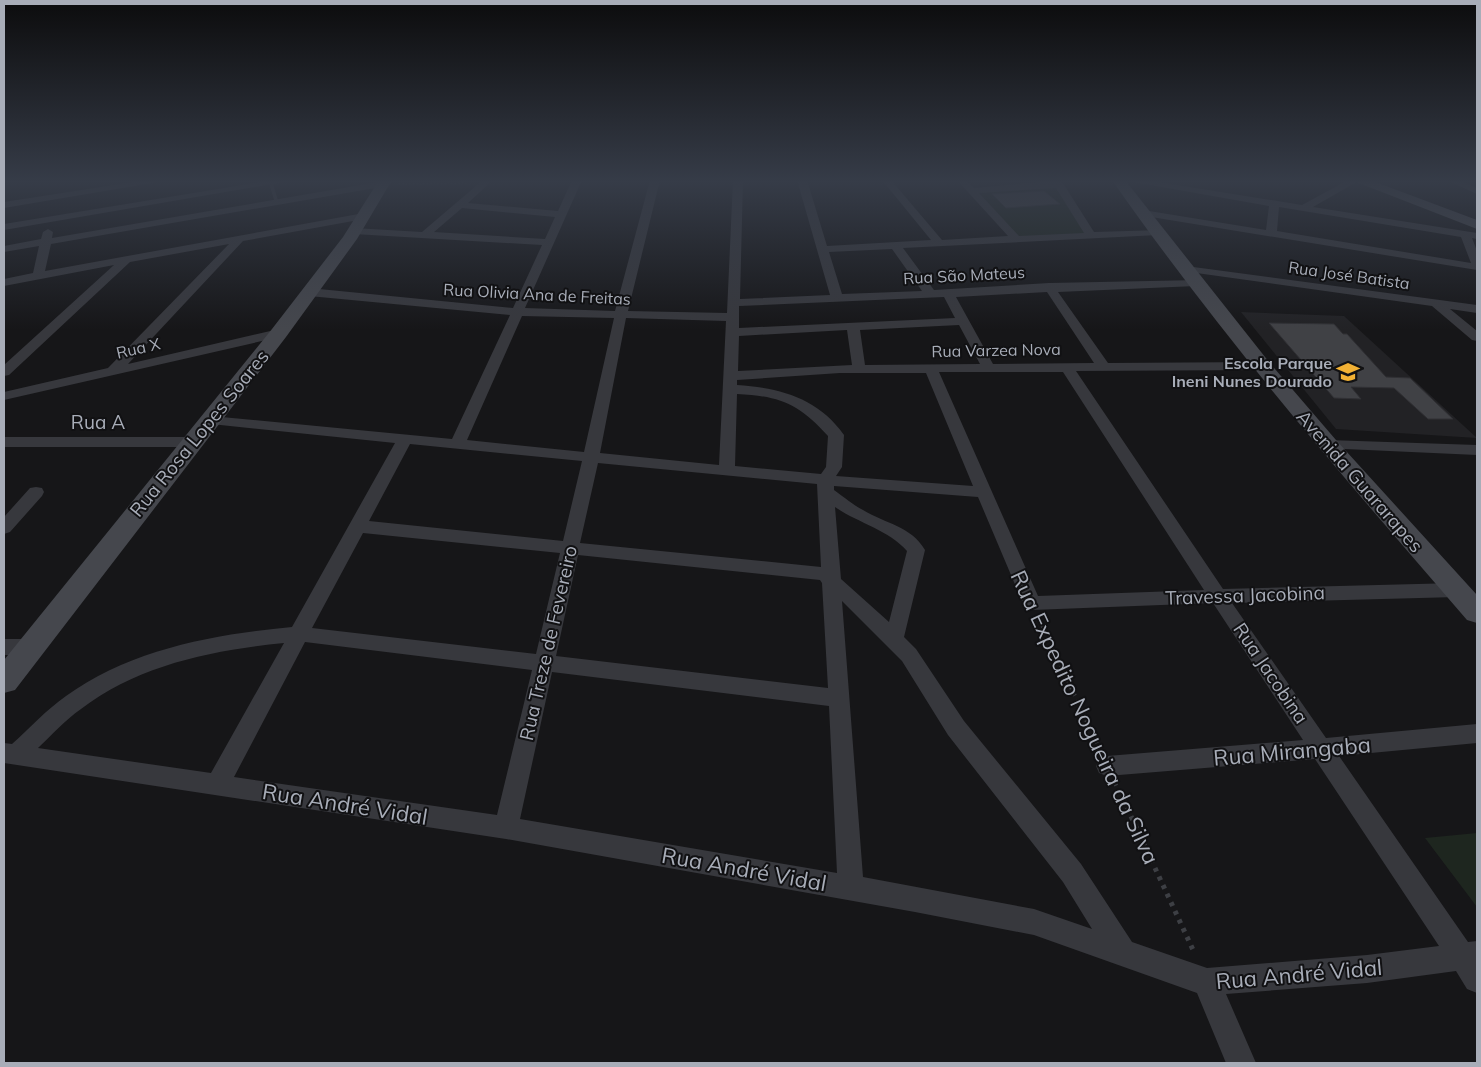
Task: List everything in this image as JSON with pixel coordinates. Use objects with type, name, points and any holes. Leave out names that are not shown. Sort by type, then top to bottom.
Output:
[{"type":"street","points":[[38,276],[49,230]]},
{"type":"street","points":[[4,249],[114,230]]},
{"type":"street","points":[[4,282],[238,240],[315,230]]},
{"type":"street","name":"Rua Rosa Lopes Soares","points":[[4,681],[279,333],[355,230]]},
{"type":"street","points":[[393,230],[424,235],[549,242]]},
{"type":"street","points":[[424,235],[430,230]]},
{"type":"street","points":[[457,445],[554,230]]},
{"type":"street","name":"Rua Treze de Fevereiro","points":[[506,828],[591,457],[620,315],[642,230]]},
{"type":"street","points":[[728,470],[736,230]]},
{"type":"street","points":[[817,230],[837,297]]},
{"type":"street","points":[[929,230],[940,243]]},
{"type":"street","points":[[1007,230],[1016,239]]},
{"type":"street","points":[[1088,230],[1091,235]]},
{"type":"street","points":[[1246,230],[1477,268]]},
{"type":"street","points":[[1271,230],[1271,234]]},
{"type":"street","points":[[1412,230],[1414,257]]},
{"type":"street","points":[[1437,230],[1477,236]]},
{"type":"street","points":[[823,249],[1158,232]]},
{"type":"street","name":"Avenida Guararapes","points":[[1158,232],[1262,366],[1328,445],[1477,613]]},
{"type":"street","points":[[1465,234],[1477,264]]},
{"type":"street","points":[[113,371],[238,240]]},
{"type":"street","points":[[896,246],[930,293]]},
{"type":"street","points":[[4,372],[126,260]]},
{"type":"street","name":"Rua São Mateus","points":[[734,303],[1049,287],[1191,275]]},
{"type":"street","name":"Rua José Batista","points":[[1191,275],[1477,309]]},
{"type":"street","points":[[1049,287],[1103,366]]},
{"type":"street","name":"Rua Olivia Ana de Freitas","points":[[309,292],[517,312],[733,318]]},
{"type":"street","points":[[947,292],[989,368]]},
{"type":"street","points":[[1435,303],[1477,337]]},
{"type":"street","points":[[733,332],[963,321]]},
{"type":"street","points":[[853,326],[859,369]]},
{"type":"street","name":"Rua X","points":[[4,396],[279,333]]},
{"type":"street","name":"Rua Jacobina","points":[[1066,366],[1322,749],[1470,956],[1477,979]]},
{"type":"street","name":"Rua Varzea Nova","points":[[731,382],[859,369],[1262,366]]},
{"type":"street","name":"Rua Expedito Nogueira da Silva","points":[[931,369],[1032,603]]},
{"type":"street","points":[[731,382],[794,398],[819,416],[836,435],[834,467],[825,486],[829,576],[851,887]]},
{"type":"street","points":[[210,420],[728,470],[825,486],[983,492]]},
{"type":"street","points":[[217,785],[404,440]]},
{"type":"street","name":"Rua A","points":[[4,442],[192,442]]},
{"type":"street","points":[[1328,445],[1477,450]]},
{"type":"street","points":[[825,486],[858,515],[903,535],[916,550],[894,639]]},
{"type":"street","points":[[4,528],[36,492]]},
{"type":"street","points":[[356,526],[570,547],[829,576],[909,655],[956,728],[1072,873],[1123,953]]},
{"type":"street","name":"Travessa Jacobina","points":[[1032,603],[1218,595],[1457,590]]},
{"type":"street","points":[[10,754],[80,698],[149,662],[204,645],[298,634],[839,698]]},
{"type":"street","points":[[4,647],[31,647]]},
{"type":"street","name":"Rua Mirangaba","points":[[1107,766],[1322,749],[1477,733]]},
{"type":"street","name":"Rua André Vidal","points":[[10,754],[506,828],[851,887],[1034,922],[1207,982],[1366,969],[1470,956]]},
{"type":"street","points":[[1207,982],[1241,1063]]},
{"type":"path","name":"Rua Expedito Nogueira da Silva","points":[[1032,603],[1207,982]]},
{"type":"shaded area","points":[[1010,230],[1085,230],[1088,234],[1018,238]]},
{"type":"shaded area","name":"Escola Parque Ineni Nunes Dourado","points":[[1241,312],[1344,316],[1477,438],[1336,429]]},
{"type":"shaded area","points":[[1477,833],[1477,907],[1425,838]]},
{"type":"building","points":[[1269,323],[1334,324],[1343,334],[1347,334],[1386,377],[1410,378],[1453,419],[1428,419],[1394,388],[1351,387],[1361,399],[1334,398]]},
{"type":"place","name":"Escola Parque Ineni Nunes Dourado","points":[[1348,372]]}]
